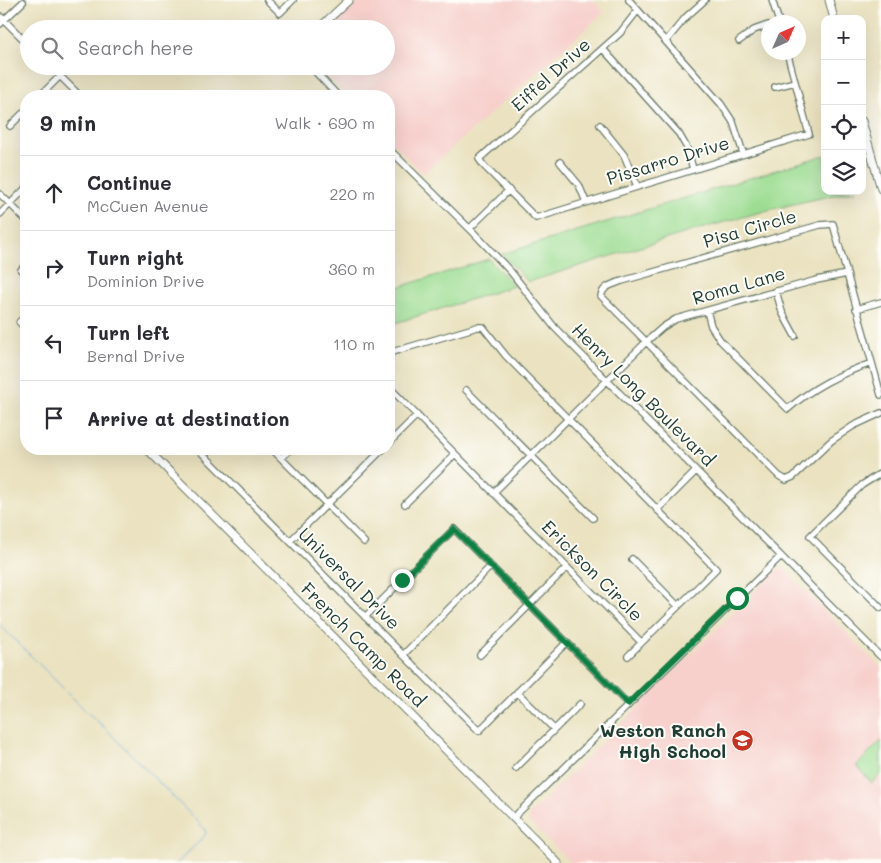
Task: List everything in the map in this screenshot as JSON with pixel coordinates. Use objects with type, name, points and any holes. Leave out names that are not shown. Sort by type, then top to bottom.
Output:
[{"type":"street","points":[[267,0],[280,13],[293,0]]},
{"type":"street","points":[[328,20],[349,0]]},
{"type":"street","points":[[629,0],[721,104],[732,122],[743,153]]},
{"type":"street","points":[[666,41],[686,17],[705,0]]},
{"type":"street","points":[[772,0],[776,15]]},
{"type":"street","points":[[829,0],[833,15]]},
{"type":"street","points":[[20,37],[1,20],[23,2]]},
{"type":"street","name":"Eiffel Drive","points":[[509,190],[479,159],[626,28],[638,10]]},
{"type":"street","points":[[739,41],[754,30],[761,28]]},
{"type":"street","points":[[603,49],[679,134],[687,148],[693,168]]},
{"type":"street","points":[[775,87],[795,82],[789,60]]},
{"type":"street","points":[[318,75],[332,90]]},
{"type":"street","points":[[46,90],[60,76],[74,90]]},
{"type":"street","name":"Pissarro Drive","points":[[509,190],[536,218],[693,168],[809,134],[795,82]]},
{"type":"street","points":[[10,126],[20,116]]},
{"type":"street","points":[[600,126],[624,155],[637,186]]},
{"type":"street","points":[[866,135],[881,189]]},
{"type":"street","name":"Henry Long Boulevard","points":[[395,155],[470,228],[519,281],[555,328],[881,657]]},
{"type":"street","points":[[560,162],[580,185],[586,202]]},
{"type":"street","points":[[470,228],[509,190]]},
{"type":"street","points":[[0,194],[20,214]]},
{"type":"street","points":[[0,214],[20,194]]},
{"type":"street","name":"Pisa Circle","points":[[881,396],[834,224],[820,225],[622,281],[602,291],[601,296],[779,476],[786,480],[793,477],[831,440],[853,426],[881,413]]},
{"type":"street","name":"Roma Lane","points":[[647,342],[670,322],[816,280],[847,274]]},
{"type":"street","points":[[776,291],[782,312],[795,336]]},
{"type":"street","points":[[856,309],[881,302]]},
{"type":"street","points":[[707,311],[712,326],[720,340],[788,408],[804,395],[831,379],[872,363]]},
{"type":"street","name":"Erickson Circle","points":[[395,351],[477,327],[483,327],[506,356],[716,569],[641,642],[395,393]]},
{"type":"street","points":[[493,493],[647,342]]},
{"type":"street","points":[[466,390],[593,518]]},
{"type":"street","points":[[395,437],[416,415]]},
{"type":"street","points":[[405,504],[455,454]]},
{"type":"street","name":"French Camp Road","points":[[153,455],[558,863]]},
{"type":"street","name":"Universal Drive","points":[[204,455],[479,731],[518,692]]},
{"type":"street","points":[[278,455],[364,542]]},
{"type":"street","points":[[281,458],[284,455]]},
{"type":"street","points":[[290,541],[374,455]]},
{"type":"street","points":[[657,510],[696,471]]},
{"type":"street","points":[[881,473],[858,489],[810,536],[881,608]]},
{"type":"street","points":[[365,617],[454,529],[628,704]]},
{"type":"street","points":[[513,818],[781,556]]},
{"type":"street","points":[[632,558],[678,606]]},
{"type":"street","points":[[403,655],[491,566]]},
{"type":"street","points":[[480,654],[567,567]]},
{"type":"street","points":[[554,729],[518,692],[567,642]]},
{"type":"street","points":[[628,656],[641,642]]},
{"type":"street","points":[[516,768],[580,704]]},
{"type":"shaded area","points":[[360,0],[593,0],[604,12],[423,174],[395,145],[395,90],[341,90],[327,75],[395,75],[395,20],[339,20]]},
{"type":"shaded area","name":"Weston Ranch High School","points":[[777,569],[784,569],[881,668],[881,863],[571,863],[529,821],[529,815]]},
{"type":"green space","points":[[821,156],[821,195],[835,195],[732,220],[528,282],[502,254]]},
{"type":"green space","points":[[489,259],[514,286],[395,323],[395,288]]},
{"type":"green space","points":[[881,741],[881,774],[872,783],[856,766]]},
{"type":"waterway","points":[[0,625],[204,828],[206,833],[203,838],[177,863]]},
{"type":"place","name":"Weston Ranch High School","points":[[742,741]]},
{"type":"route","points":[[402,580],[454,529],[628,704],[737,598]]}]
